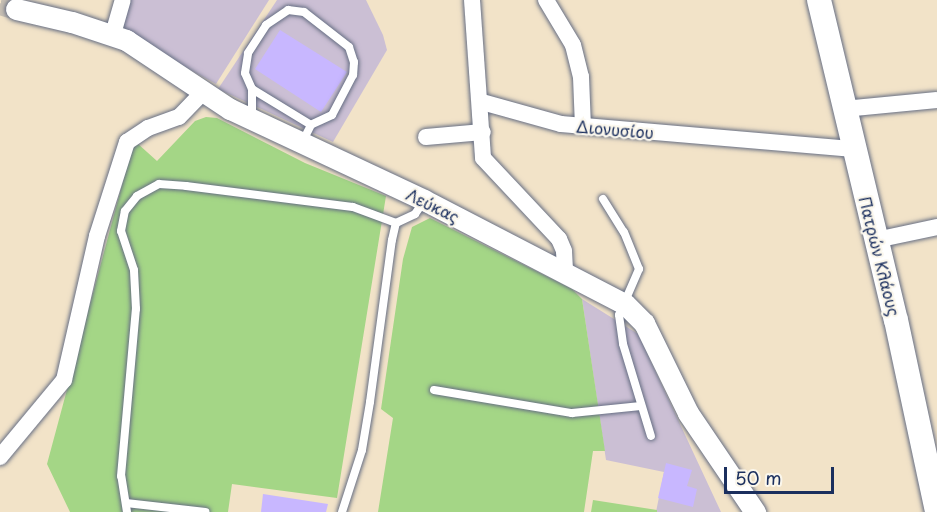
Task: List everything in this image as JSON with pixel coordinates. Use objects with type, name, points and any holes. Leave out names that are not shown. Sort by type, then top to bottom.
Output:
[{"type":"main road","name":"Πατρών Κλάους","points":[[819,0],[876,240],[932,459],[937,512]]},
{"type":"street","points":[[113,34],[123,0]]},
{"type":"street","points":[[472,0],[482,102],[483,158],[559,239],[564,251],[565,270]]},
{"type":"street","points":[[546,0],[573,45],[582,77],[583,126]]},
{"type":"street","name":"Λεύκας","points":[[16,9],[113,34],[203,93],[252,121],[306,135],[424,200],[565,270],[625,304],[644,324],[688,413],[755,512]]},
{"type":"street","points":[[0,457],[64,380],[92,255],[123,148],[135,135],[179,117],[203,93]]},
{"type":"street","points":[[844,109],[937,100]]},
{"type":"street","name":"Διονυσίου","points":[[482,102],[535,120],[854,149]]},
{"type":"street","points":[[426,137],[483,132]]},
{"type":"street","points":[[876,240],[937,227]]},
{"type":"lane","points":[[252,89],[306,135],[332,115],[353,75],[354,62],[349,47],[304,12],[288,10],[266,26],[248,52],[245,73],[252,89],[252,121]]},
{"type":"lane","points":[[205,512],[126,508],[121,476],[136,309],[134,270],[121,231],[125,212],[137,196],[159,184],[353,207],[396,224],[415,214],[424,200]]},
{"type":"lane","points":[[603,199],[624,232],[639,269],[619,315],[620,332],[651,436]]},
{"type":"lane","points":[[342,512],[365,431],[396,224]]},
{"type":"lane","points":[[434,390],[572,413],[641,406]]},
{"type":"shaded area","points":[[131,0],[269,0],[216,84],[120,31]]},
{"type":"shaded area","points":[[277,0],[366,0],[383,35],[387,50],[333,142],[218,89]]},
{"type":"shaded area","points":[[582,299],[638,334],[721,512],[656,512],[664,472],[606,460]]},
{"type":"green space","points":[[206,117],[217,118],[305,163],[386,196],[337,498],[232,484],[228,512],[70,512],[47,464],[132,148],[137,143],[157,161],[195,121]]},
{"type":"green space","points":[[430,218],[572,289],[582,299],[605,451],[593,451],[584,512],[378,512],[393,418],[381,409],[403,259],[412,227]]},
{"type":"green space","points":[[593,500],[657,510],[657,512],[591,512]]},
{"type":"building","points":[[280,30],[347,72],[321,112],[255,69]]},
{"type":"building","points":[[666,463],[692,470],[687,486],[697,489],[693,507],[658,498]]},
{"type":"building","points":[[263,494],[328,504],[326,512],[261,512]]},
{"type":"tunnel","points":[[0,4],[16,9]]}]
